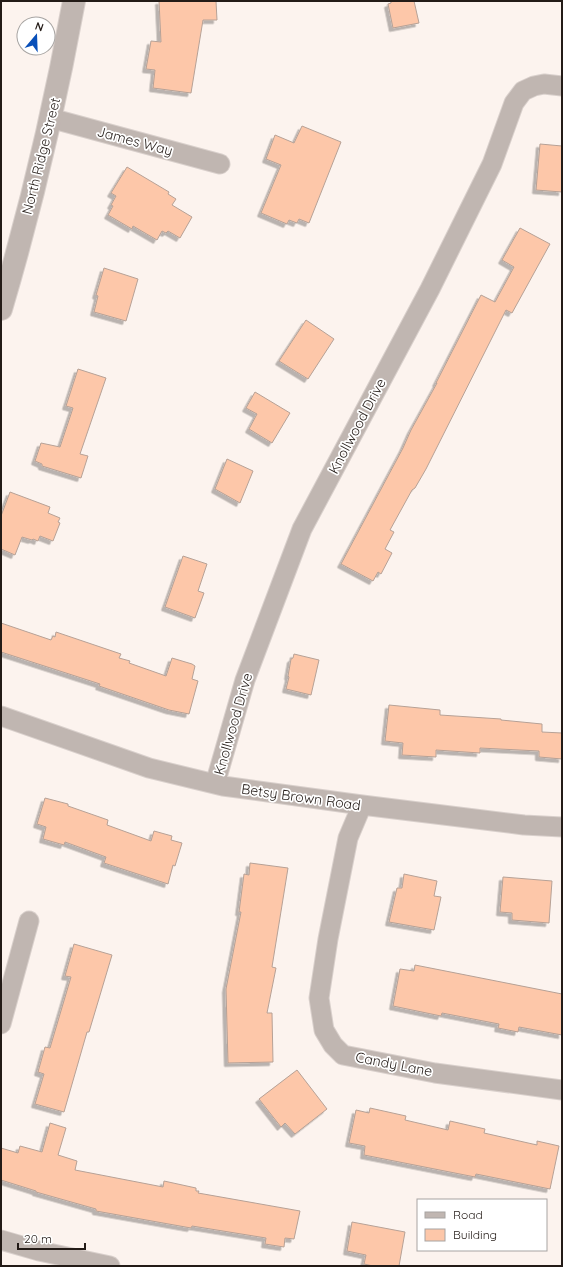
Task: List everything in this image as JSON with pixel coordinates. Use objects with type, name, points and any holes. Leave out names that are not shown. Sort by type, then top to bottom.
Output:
[{"type":"street","name":"North Ridge Street","points":[[1,309],[17,257],[61,72],[74,1]]},
{"type":"street","name":"Knollwood Drive","points":[[215,784],[245,680],[302,529],[426,296],[492,164],[514,103],[523,91],[534,86],[544,84],[562,86]]},
{"type":"street","name":"James Way","points":[[50,118],[220,164]]},
{"type":"street","name":"Betsy Brown Road","points":[[1,716],[149,768],[215,784],[362,805],[524,825],[562,827]]},
{"type":"street","name":"Candy Lane","points":[[362,805],[348,838],[328,940],[319,998],[324,1030],[333,1046],[343,1055],[435,1073],[562,1090]]},
{"type":"street","points":[[1,1024],[29,921]]},
{"type":"street","points":[[1,1240],[39,1251],[110,1266]]},
{"type":"building","points":[[159,1],[216,1],[217,20],[203,20],[191,93],[153,88],[155,70],[146,69],[151,41],[161,42]]},
{"type":"building","points":[[391,1],[414,1],[419,23],[393,28],[388,4],[391,3]]},
{"type":"building","points":[[302,126],[341,142],[309,223],[299,219],[297,223],[289,220],[287,224],[261,213],[281,165],[266,159],[275,135],[294,143]]},
{"type":"building","points":[[540,144],[562,146],[562,192],[536,190]]},
{"type":"building","points":[[127,167],[169,192],[168,194],[176,199],[172,205],[192,217],[180,238],[168,231],[166,233],[162,231],[157,240],[133,226],[132,229],[108,215],[116,196],[111,193]]},
{"type":"building","points":[[520,228],[550,244],[512,313],[506,310],[426,469],[415,488],[412,490],[390,530],[394,532],[385,549],[392,553],[381,574],[378,572],[373,581],[341,564],[437,383],[481,295],[495,302],[514,267],[502,260]]},
{"type":"building","points":[[104,268],[138,279],[126,321],[94,312],[98,296],[96,295]]},
{"type":"building","points":[[306,320],[334,339],[308,379],[279,361]]},
{"type":"building","points":[[78,369],[106,378],[80,454],[88,456],[81,478],[42,466],[42,464],[35,461],[41,443],[60,447],[73,408],[66,406]]},
{"type":"building","points":[[255,392],[290,413],[272,443],[249,429],[257,414],[246,408]]},
{"type":"building","points":[[227,459],[253,471],[240,503],[215,489]]},
{"type":"building","points":[[10,492],[50,507],[48,513],[60,518],[58,522],[60,523],[53,541],[40,536],[38,541],[22,537],[15,555],[1,549],[1,516]]},
{"type":"building","points":[[183,556],[207,564],[198,591],[204,593],[195,618],[165,607]]},
{"type":"building","points":[[1,623],[51,640],[53,636],[55,637],[56,632],[121,654],[119,658],[130,661],[129,663],[166,676],[172,658],[192,664],[195,666],[192,679],[198,681],[189,714],[169,710],[99,686],[100,684],[1,652]]},
{"type":"building","points":[[294,654],[319,660],[311,695],[286,689],[291,659],[293,658]]},
{"type":"building","points":[[389,705],[440,710],[440,715],[501,719],[542,724],[542,732],[562,733],[562,759],[539,757],[539,751],[480,748],[480,753],[436,750],[436,757],[402,755],[403,743],[385,741]]},
{"type":"building","points":[[45,798],[68,804],[68,806],[108,820],[107,825],[151,841],[154,831],[172,836],[171,840],[182,843],[175,866],[173,865],[168,884],[104,863],[106,857],[65,842],[64,845],[43,839],[46,827],[37,824]]},
{"type":"building","points":[[250,863],[288,868],[272,967],[276,968],[267,1013],[272,1013],[273,1062],[228,1063],[226,989],[241,912],[239,912],[244,874],[249,875]]},
{"type":"building","points":[[404,874],[437,881],[434,896],[441,897],[434,930],[389,922],[397,888],[402,888]]},
{"type":"building","points":[[503,877],[552,881],[549,923],[512,920],[512,913],[500,912]]},
{"type":"building","points":[[74,944],[112,955],[89,1032],[87,1032],[64,1112],[35,1104],[44,1074],[38,1072],[45,1047],[50,1048],[71,977],[65,976]]},
{"type":"building","points":[[415,965],[562,994],[562,1035],[519,1027],[518,1032],[498,1028],[499,1024],[442,1013],[441,1016],[393,1006],[400,969],[414,971]]},
{"type":"building","points":[[297,1070],[327,1109],[295,1134],[285,1123],[281,1127],[259,1099]]},
{"type":"building","points":[[370,1108],[406,1116],[405,1120],[448,1130],[450,1121],[485,1129],[484,1133],[537,1145],[537,1141],[559,1146],[550,1189],[476,1174],[475,1177],[364,1155],[365,1146],[349,1143],[356,1110],[369,1113]]},
{"type":"building","points":[[50,1123],[66,1128],[58,1155],[77,1161],[75,1170],[163,1187],[164,1181],[196,1188],[196,1191],[199,1191],[198,1193],[300,1211],[294,1239],[285,1238],[284,1247],[265,1244],[266,1238],[192,1226],[191,1228],[96,1211],[96,1209],[36,1192],[1,1180],[1,1148],[18,1153],[20,1146],[42,1152]]},
{"type":"building","points":[[352,1222],[405,1232],[399,1266],[373,1266],[364,1264],[366,1255],[347,1251]]}]
